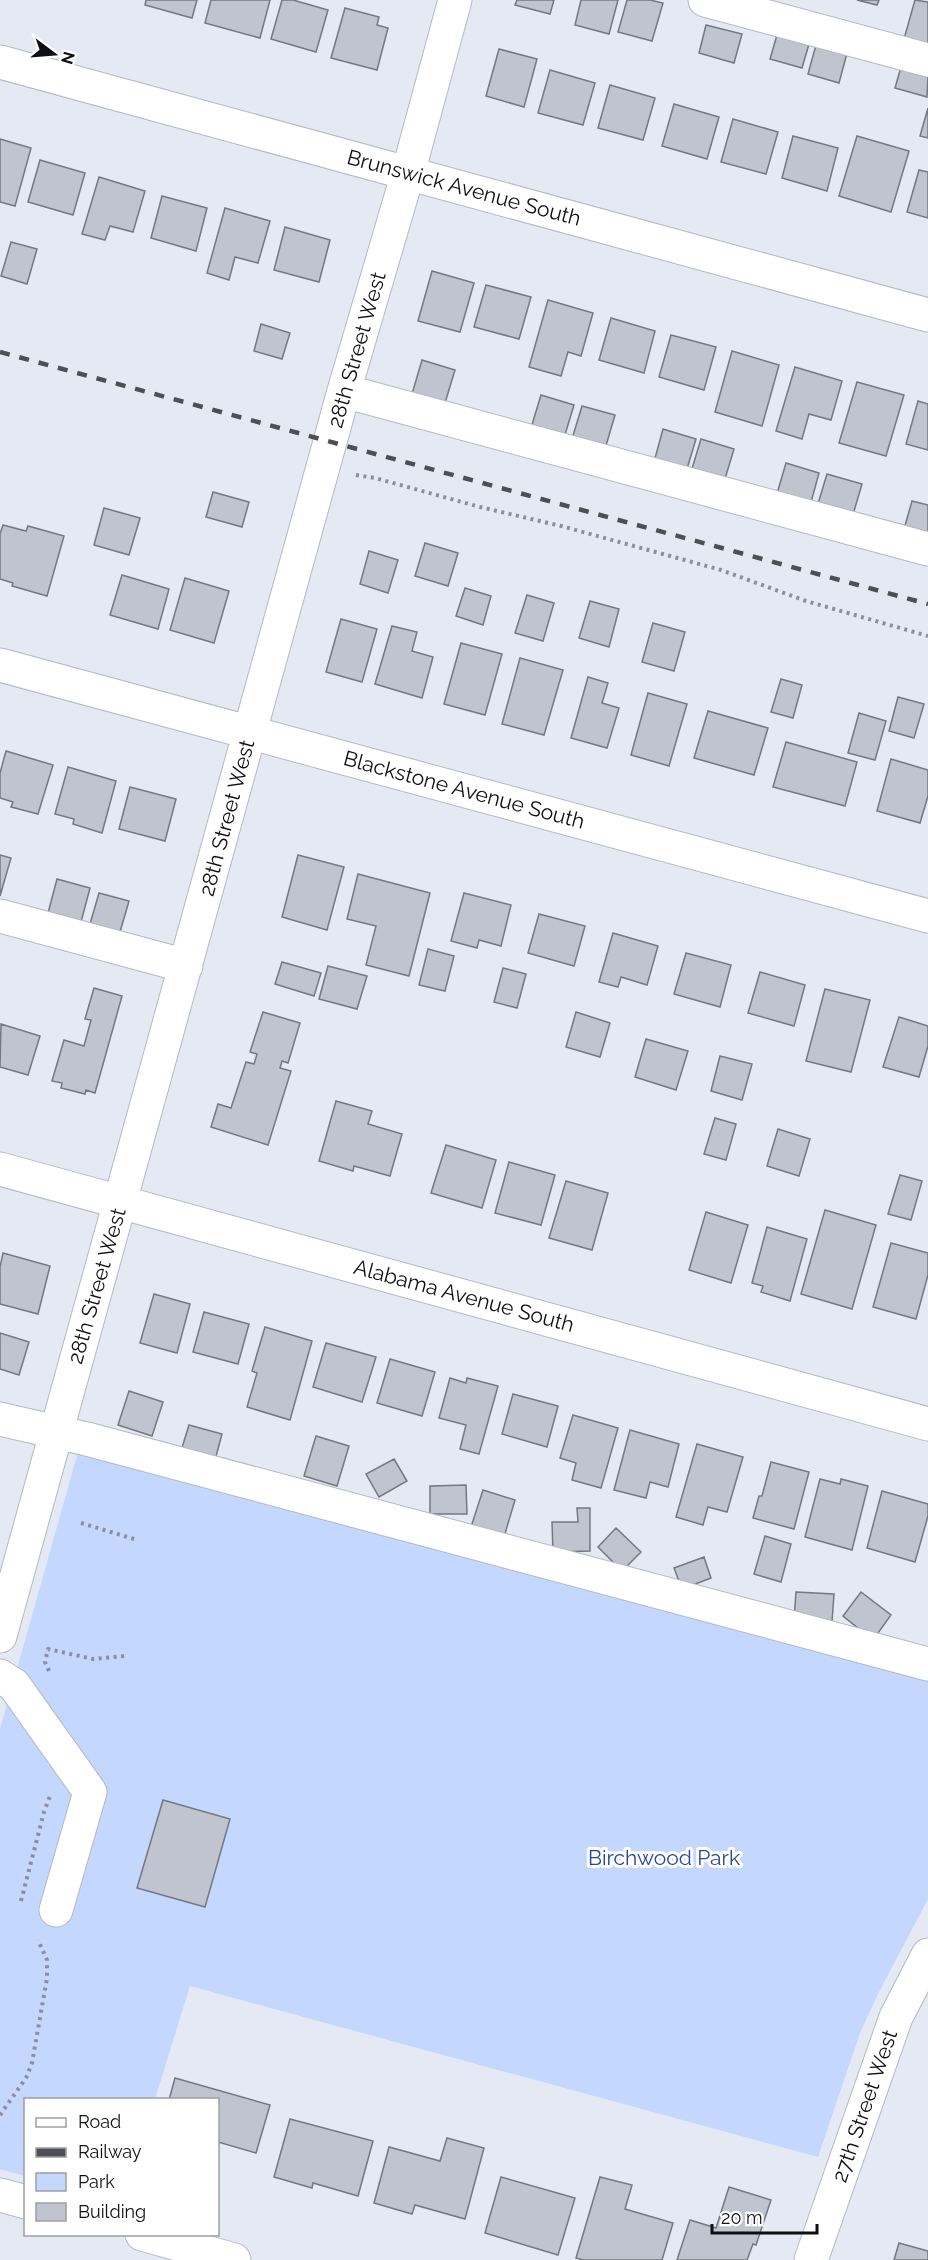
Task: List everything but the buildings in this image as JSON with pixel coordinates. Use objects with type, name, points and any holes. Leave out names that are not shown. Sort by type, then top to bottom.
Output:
[{"type":"street","name":"28th Street West","points":[[0,1636],[344,391],[408,173],[455,0]]},
{"type":"street","points":[[705,0],[928,60]]},
{"type":"street","name":"Brunswick Avenue South","points":[[0,62],[928,315]]},
{"type":"street","points":[[344,391],[928,549]]},
{"type":"street","name":"Blackstone Avenue South","points":[[0,665],[928,916]]},
{"type":"street","points":[[0,916],[186,966]]},
{"type":"street","name":"Alabama Avenue South","points":[[0,1169],[928,1424]]},
{"type":"street","points":[[0,1419],[87,1439],[928,1665]]},
{"type":"street","points":[[0,1677],[14,1685],[90,1792],[56,1910]]},
{"type":"street","name":"27th Street West","points":[[811,2260],[896,2017],[928,1955]]},
{"type":"street","points":[[0,2195],[24,2201]]},
{"type":"street","points":[[146,2236],[234,2260]]},
{"type":"path","points":[[324,466],[561,525],[722,570],[806,601],[928,636]]},
{"type":"path","points":[[81,1523],[134,1539]]},
{"type":"green space","name":"Birchwood Park","points":[[80,1445],[928,1673],[928,1899],[860,2033],[818,2157],[190,1986],[155,2098],[24,2098],[24,2176],[0,2169],[0,1729]]},
{"type":"railway","points":[[0,352],[928,604]]}]
